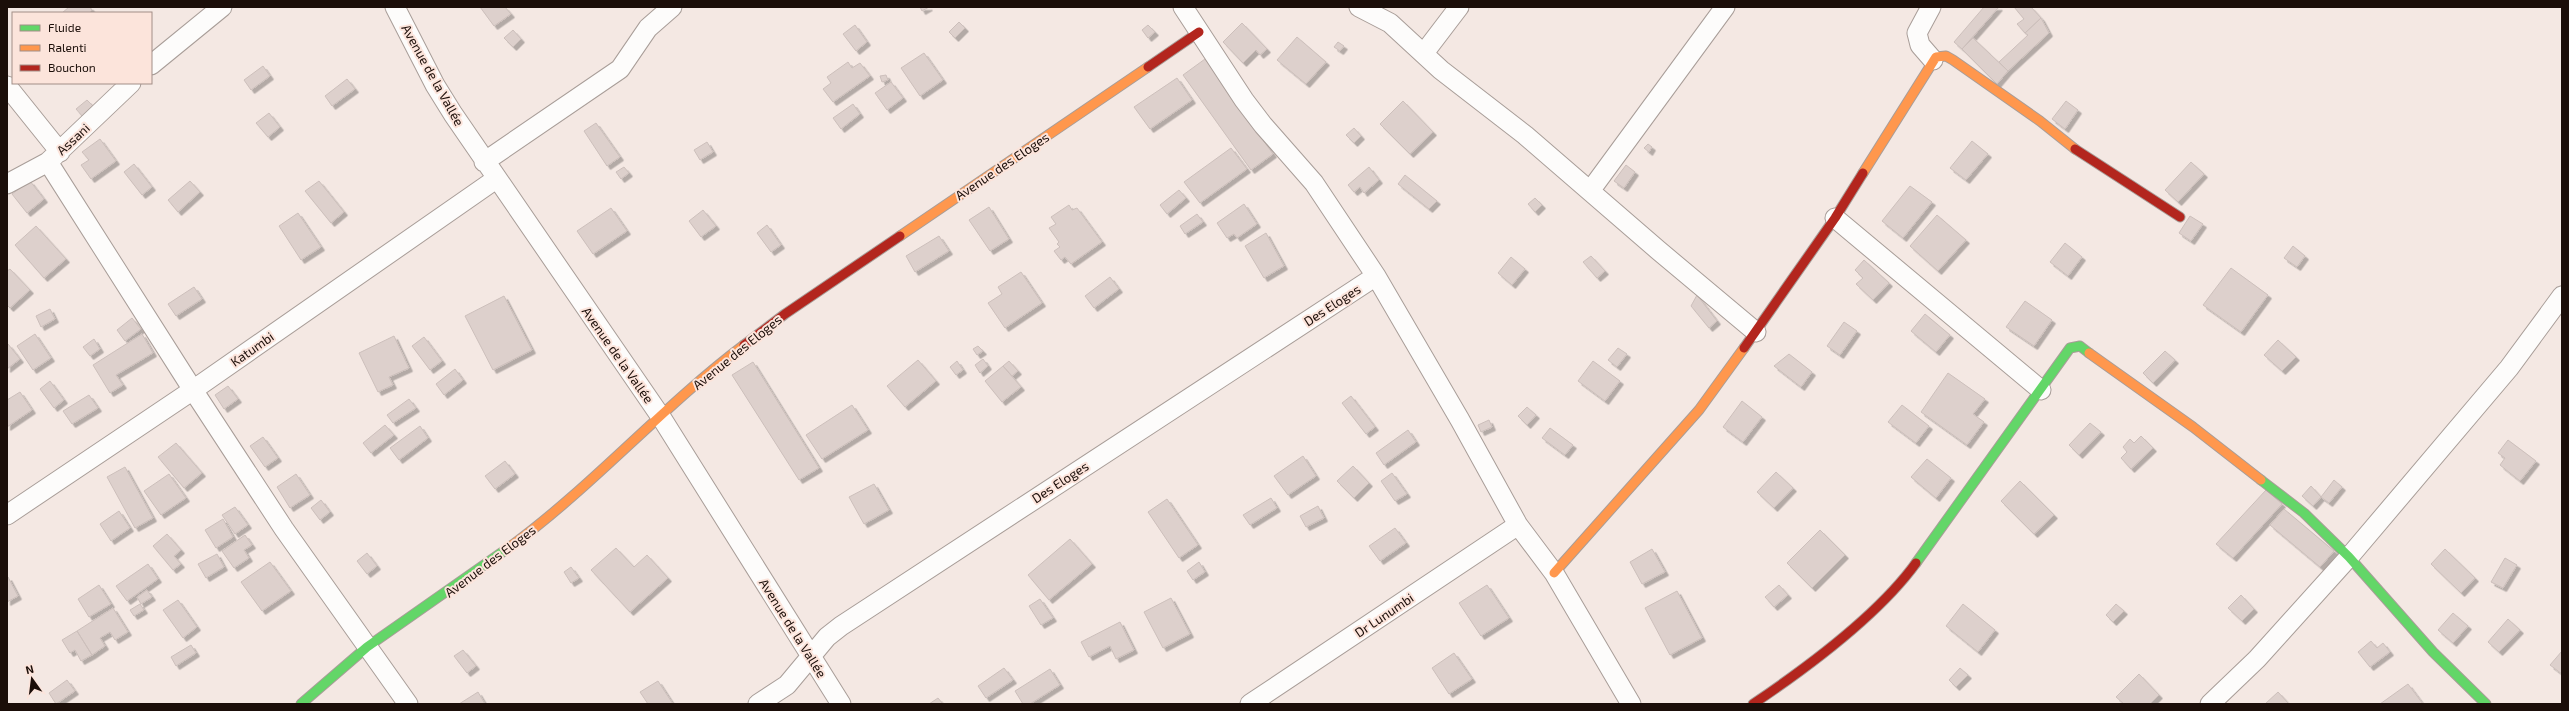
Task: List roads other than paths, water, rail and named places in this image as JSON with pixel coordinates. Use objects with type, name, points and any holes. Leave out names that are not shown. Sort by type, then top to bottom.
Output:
[{"type":"street","points":[[152,64],[222,7]]},
{"type":"street","name":"Avenue de la Vallée","points":[[395,7],[435,84],[484,162],[661,417],[841,704]]},
{"type":"street","points":[[484,162],[620,69],[648,28],[672,7]]},
{"type":"street","points":[[1183,7],[1262,125],[1314,183],[1376,276],[1456,413],[1518,525],[1554,573],[1631,704]]},
{"type":"street","points":[[1359,7],[1390,23],[1441,70],[1526,135],[1756,332]]},
{"type":"street","points":[[1424,53],[1459,7]]},
{"type":"street","points":[[1590,191],[1724,7]]},
{"type":"street","points":[[1931,7],[1917,33],[1920,45],[1933,60]]},
{"type":"street","name":"Avenue des Eloges","points":[[300,704],[367,647],[463,582],[529,532],[607,468],[715,367],[785,314],[1199,32]]},
{"type":"street","points":[[1554,573],[1699,410],[1756,332],[1835,218],[1933,60],[1941,56],[1953,60],[2040,121],[2082,155],[2180,217]]},
{"type":"street","name":"Assani","points":[[7,184],[54,157],[130,84]]},
{"type":"street","points":[[7,86],[54,157],[193,390],[284,529],[408,704]]},
{"type":"street","name":"Katumbi","points":[[7,515],[193,390],[496,179]]},
{"type":"street","points":[[1835,218],[2041,390]]},
{"type":"street","name":"Des Eloges","points":[[758,704],[787,685],[810,656],[841,626],[1376,276]]},
{"type":"street","points":[[2210,704],[2257,659],[2349,557],[2509,368],[2562,296]]},
{"type":"street","points":[[1753,704],[1784,683],[1856,626],[1906,577],[2070,348],[2080,346],[2193,427],[2298,508],[2349,557],[2433,652],[2486,704]]},
{"type":"street","name":"Dr Lunumbi","points":[[1250,704],[1518,525]]}]
